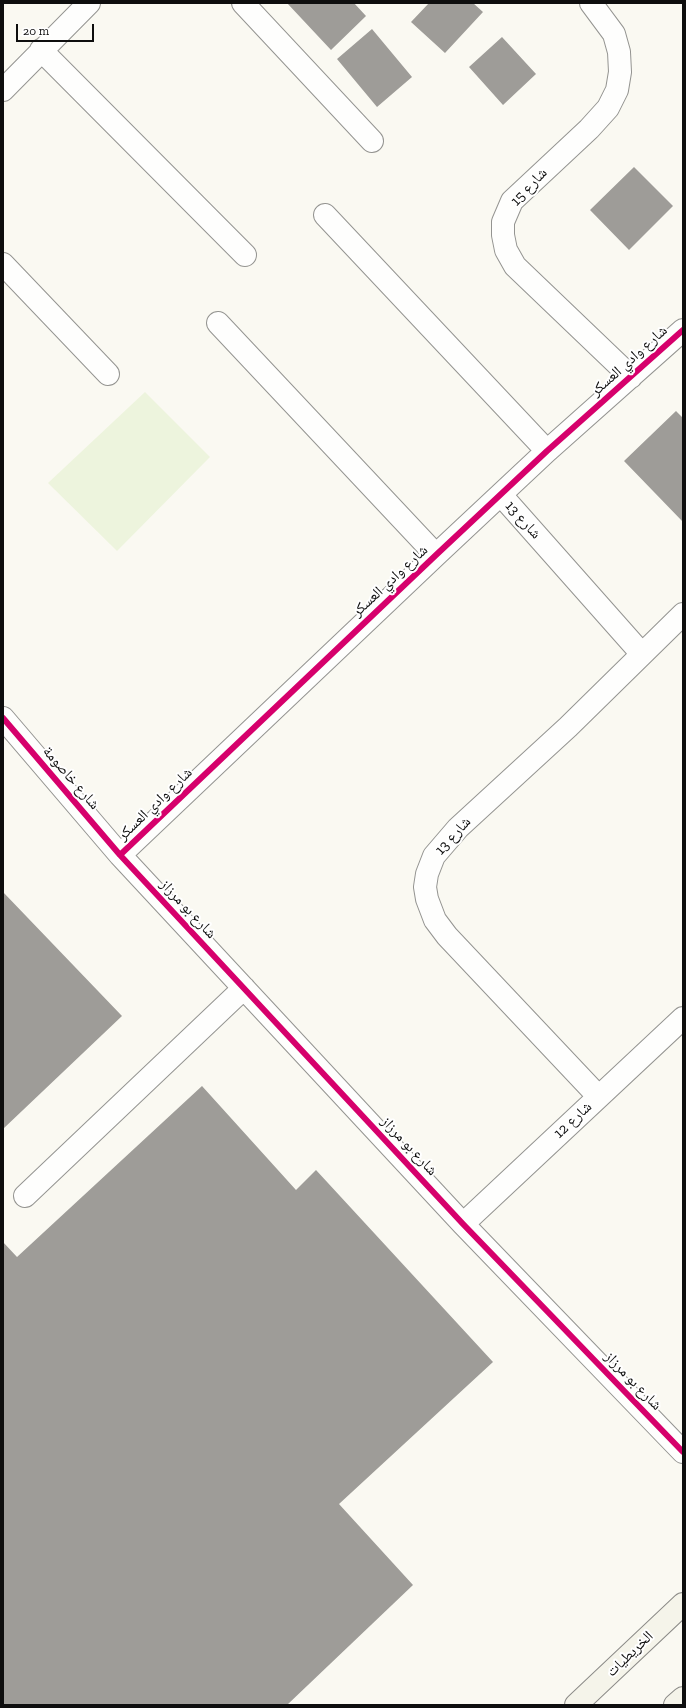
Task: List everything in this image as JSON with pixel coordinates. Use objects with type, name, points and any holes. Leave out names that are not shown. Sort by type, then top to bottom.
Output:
[{"type":"main road","name":"الخريطيات","points":[[576,1705],[683,1604]]},
{"type":"main road","points":[[675,1705],[683,1698]]},
{"type":"street","points":[[3,90],[89,3]]},
{"type":"street","points":[[243,3],[372,141]]},
{"type":"street","name":"شارع 15","points":[[591,3],[614,34],[616,40],[619,59],[617,90],[608,108],[589,129],[512,201],[503,222],[503,235],[506,250],[515,266],[631,377]]},
{"type":"street","points":[[41,50],[245,255]]},
{"type":"street","points":[[325,216],[547,451]]},
{"type":"street","points":[[3,264],[108,374]]},
{"type":"street","points":[[218,323],[436,555]]},
{"type":"street","name":"شارع وادي العسكر","points":[[120,855],[547,451],[683,330]]},
{"type":"street","name":"شارع 13","points":[[501,495],[641,654]]},
{"type":"street","name":"شارع 13","points":[[598,1096],[447,936],[435,920],[425,887],[427,874],[434,856],[458,828],[568,726],[683,614]]},
{"type":"street","name":"شارع خاصومة","points":[[3,718],[120,855]]},
{"type":"street","name":"شارع بو مرزاز","points":[[120,855],[463,1224],[683,1452]]},
{"type":"street","points":[[25,1196],[244,988]]},
{"type":"street","name":"شارع 12","points":[[463,1224],[683,1018]]},
{"type":"green space","points":[[145,392],[210,457],[117,551],[48,483]]},
{"type":"building","points":[[287,3],[354,3],[366,16],[331,50]]},
{"type":"building","points":[[429,3],[473,3],[483,12],[445,53],[411,22]]},
{"type":"building","points":[[372,29],[412,77],[377,107],[337,59]]},
{"type":"building","points":[[502,37],[536,74],[503,105],[469,67]]},
{"type":"building","points":[[634,167],[673,206],[629,250],[590,210]]},
{"type":"building","points":[[676,411],[683,418],[683,522],[624,461]]},
{"type":"building","points":[[3,892],[122,1016],[3,1129]]},
{"type":"building","points":[[202,1086],[296,1190],[316,1170],[493,1362],[339,1504],[413,1585],[287,1705],[3,1705],[3,1242],[17,1257]]},
{"type":"cycle path","points":[[120,855],[547,451],[683,330]]},
{"type":"cycle path","points":[[3,718],[120,855],[463,1224],[683,1452]]}]
